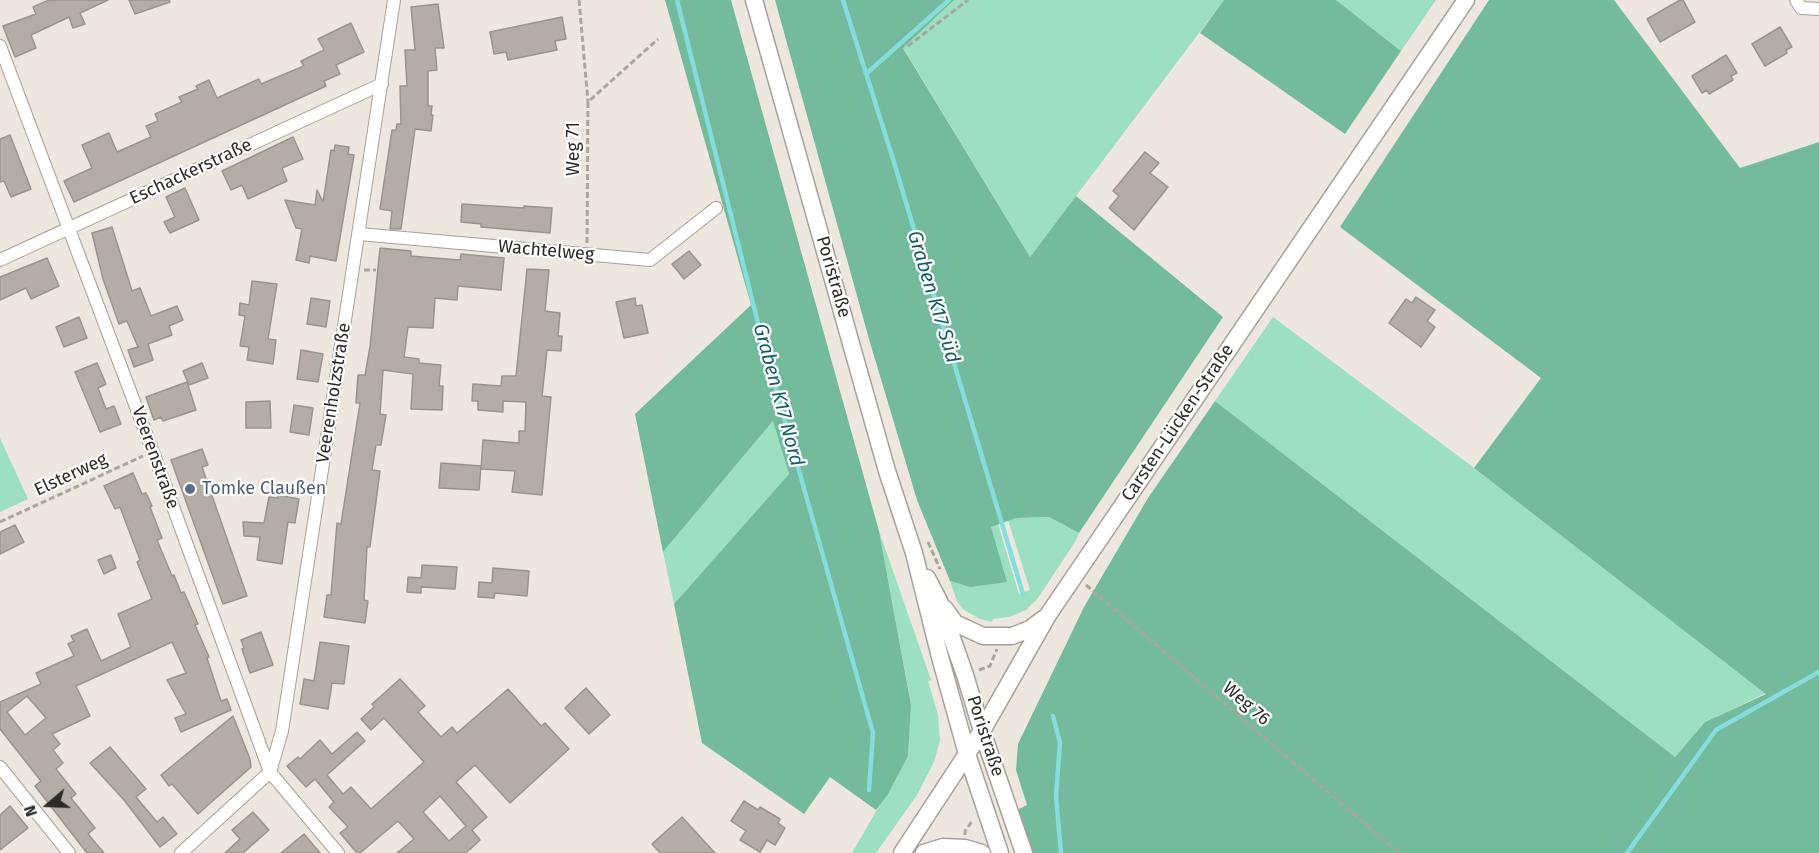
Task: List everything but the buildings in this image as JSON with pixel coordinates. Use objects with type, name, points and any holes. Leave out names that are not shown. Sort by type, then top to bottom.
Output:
[{"type":"main road","name":"Poristraße","points":[[754,0],[887,471],[914,553],[967,754],[1000,853]]},
{"type":"main road","name":"Carsten-Lücken-Straße","points":[[902,853],[982,731],[1048,615],[1466,0]]},
{"type":"main road","name":"Poristraße","points":[[914,553],[939,601],[1024,853]]},
{"type":"main road","points":[[939,601],[955,623],[983,636],[1012,636],[1030,629],[1048,615]]},
{"type":"main road","points":[[924,853],[943,848],[974,851]]},
{"type":"street","name":"Veerenholzstraße","points":[[270,772],[282,731],[394,0]]},
{"type":"street","points":[[1796,0],[1801,8],[1819,9]]},
{"type":"street","name":"Veerenstraße","points":[[0,46],[153,452],[270,772],[338,853]]},
{"type":"street","name":"Eschackerstraße","points":[[0,260],[382,84]]},
{"type":"street","name":"Wachtelweg","points":[[359,234],[650,260],[716,208]]},
{"type":"street","points":[[0,768],[69,853]]},
{"type":"street","points":[[181,853],[270,772]]},
{"type":"path","points":[[579,0],[588,102]]},
{"type":"path","points":[[908,46],[968,0]]},
{"type":"path","name":"Weg 71","points":[[587,254],[588,102],[658,39]]},
{"type":"path","name":"Elsterweg","points":[[0,522],[153,452]]},
{"type":"path","points":[[925,534],[942,574]]},
{"type":"path","name":"Weg 76","points":[[1075,575],[1399,853]]},
{"type":"path","points":[[974,851],[965,831],[972,821],[987,815]]},
{"type":"green space","points":[[665,0],[731,0],[879,531],[911,705],[908,756],[888,794],[876,810],[830,777],[804,814],[702,743],[674,604],[789,474],[773,421],[663,552],[635,414],[751,305]]},
{"type":"green space","points":[[775,0],[954,0],[903,48],[1030,257],[1076,196],[1223,317],[1079,533],[1049,517],[1016,518],[991,527],[1007,582],[970,587],[950,581],[917,500],[869,339]]},
{"type":"green space","points":[[954,0],[1224,0],[1030,257],[903,47]]},
{"type":"green space","points":[[1224,0],[1336,0],[1401,51],[1345,134],[1200,33]]},
{"type":"green space","points":[[1336,0],[1436,0],[1401,51]]},
{"type":"green space","points":[[1489,0],[1614,0],[1740,168],[1819,142],[1819,853],[1032,853],[1017,810],[1027,805],[1016,770],[1018,744],[1084,607],[1148,498],[1215,401],[1675,757],[1705,722],[1766,694],[1474,468],[1541,378],[1340,227]]},
{"type":"green space","points":[[1273,317],[1474,468],[1766,693],[1705,722],[1675,757],[1215,401]]},
{"type":"green space","points":[[774,420],[789,474],[674,604],[663,552]]},
{"type":"green space","points":[[0,438],[28,499],[0,512]]},
{"type":"green space","points":[[1049,517],[1079,533],[1038,598],[1026,610],[1009,617],[993,619],[992,622],[980,619],[964,610],[957,601],[950,581],[970,587],[990,527],[998,524],[1019,594],[1030,590],[1008,520]]},
{"type":"green space","points":[[879,531],[931,680],[928,681],[938,715],[940,740],[934,762],[917,795],[876,853],[852,853],[908,756],[911,704]]},
{"type":"waterway","name":"Graben K17 Nord","points":[[677,0],[763,343],[873,733],[869,790]]},
{"type":"waterway","name":"Graben K17 Süd","points":[[843,0],[1023,594]]},
{"type":"waterway","points":[[866,74],[949,0]]},
{"type":"waterway","name":"Graben K17 Süd","points":[[1627,853],[1716,730],[1819,672]]},
{"type":"waterway","name":"Graben K17 Süd","points":[[1053,716],[1060,743],[1056,796],[1061,853]]},
{"type":"place","name":"Tomke Claußen","points":[[190,489]]}]
